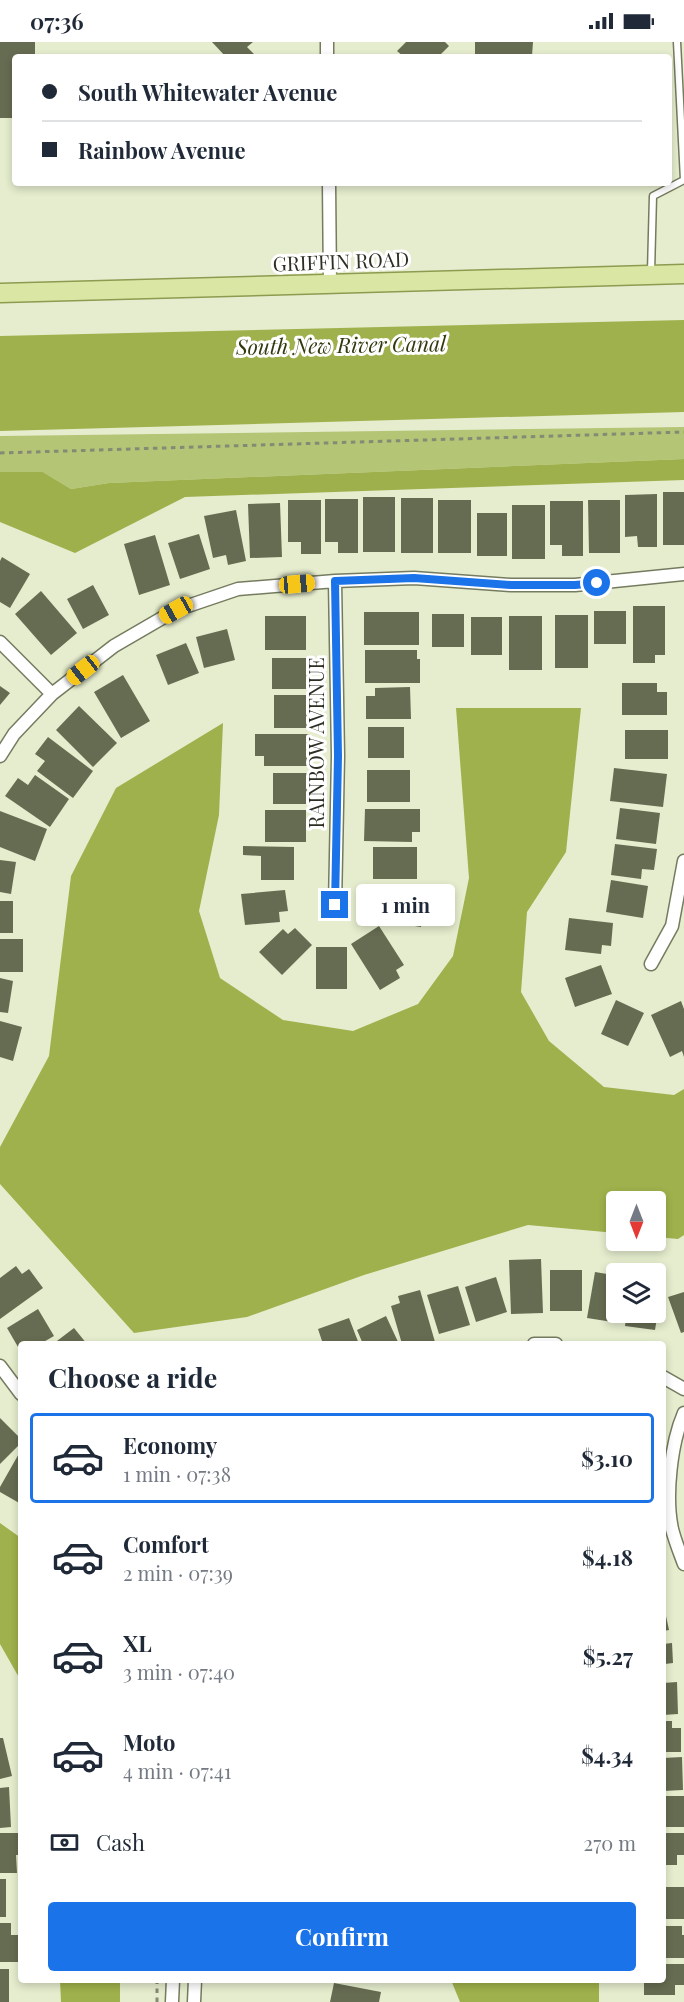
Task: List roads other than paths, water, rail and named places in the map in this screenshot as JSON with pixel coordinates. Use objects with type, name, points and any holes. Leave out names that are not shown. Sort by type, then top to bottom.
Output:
[{"type":"main road","name":"GRIFFIN ROAD","points":[[0,293],[684,274]]},
{"type":"street","points":[[329,186],[330,285]]},
{"type":"street","points":[[0,756],[14,734],[52,694],[114,646],[176,610],[238,589],[335,581],[414,578],[511,585],[575,585],[684,574]]},
{"type":"street","name":"RAINBOW AVENUE","points":[[335,581],[338,756],[335,905]]},
{"type":"street","points":[[0,642],[52,694]]},
{"type":"street","points":[[651,964],[672,926],[684,861]]},
{"type":"street","points":[[0,1365],[18,1390]]},
{"type":"street","points":[[666,1379],[684,1389]]},
{"type":"street","points":[[684,1413],[673,1454],[669,1494],[672,1528],[684,1564]]},
{"type":"street","points":[[172,2002],[173,1983]]},
{"type":"street","points":[[194,2002],[195,1983]]},
{"type":"lane","points":[[651,275],[653,196],[684,180],[677,42]]},
{"type":"water","name":"South New River Canal","points":[[684,320],[684,412],[0,431],[0,336]]},
{"type":"water","points":[[456,708],[581,708],[566,852],[527,912],[521,992],[549,1041],[604,1087],[674,1095],[684,1089],[684,1235],[678,1239],[666,1238],[666,1191],[606,1191],[606,1232],[528,1225],[364,1275],[247,1317],[134,1333],[0,1184],[0,1147],[49,1056],[71,876],[116,788],[223,723],[219,815],[199,911],[220,978],[283,1020],[353,1031],[418,1004],[453,956],[469,878]]},
{"type":"water","points":[[0,1523],[18,1536],[18,1676],[0,1644]]},
{"type":"water","points":[[60,1983],[120,1983],[120,2002],[61,2002]]},
{"type":"water","points":[[452,1983],[599,1983],[599,2002],[460,2002]]}]
